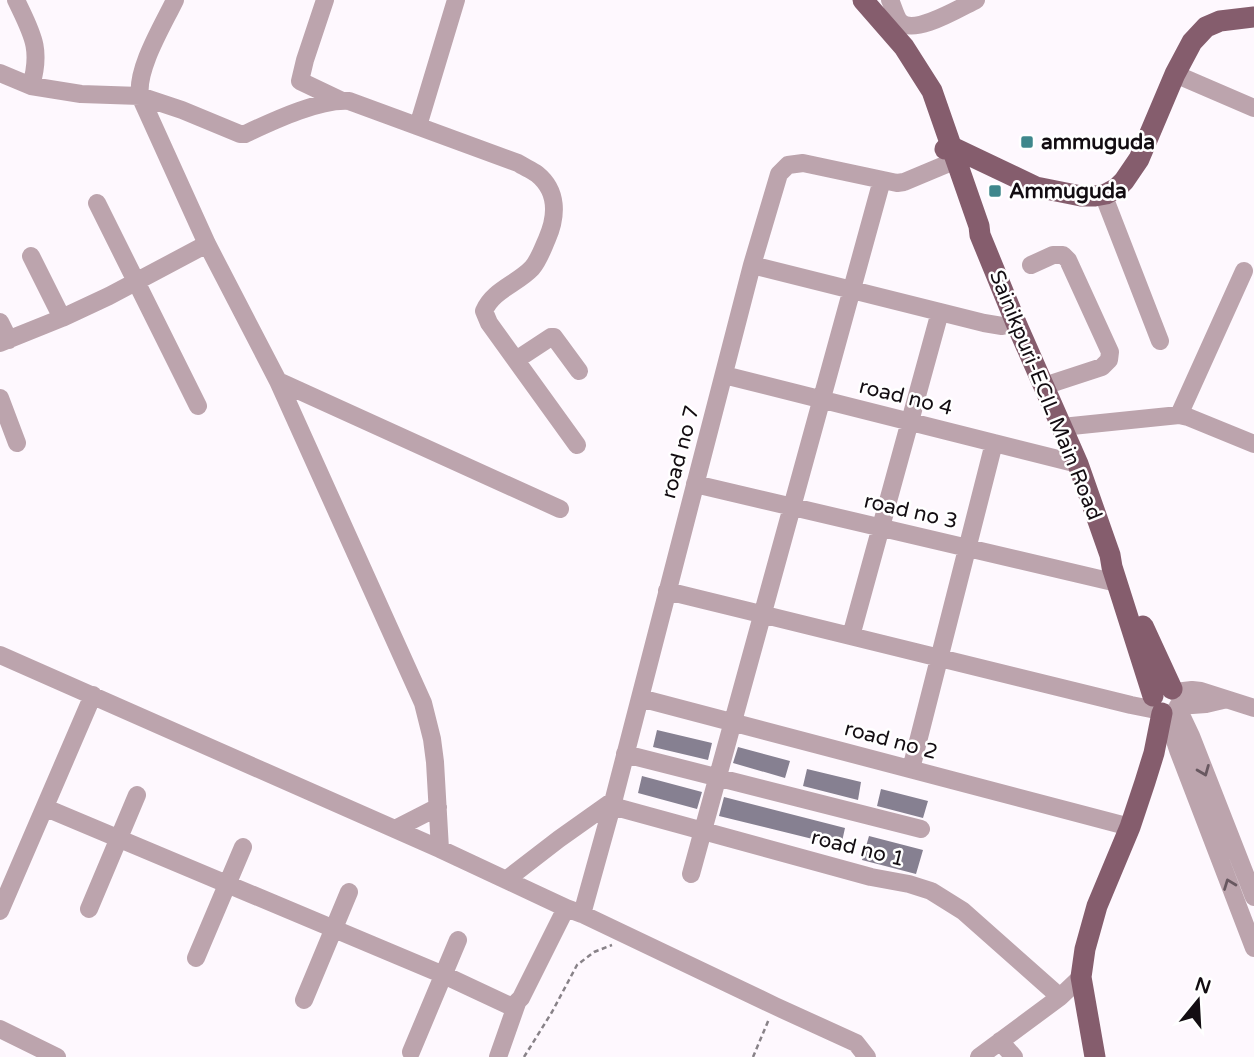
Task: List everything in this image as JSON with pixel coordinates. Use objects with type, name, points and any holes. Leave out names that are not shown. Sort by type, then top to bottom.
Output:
[{"type":"main road","name":"Sainikpuri-ECIL Main Road","points":[[851,0],[883,35],[910,73],[945,144],[1016,323],[1078,464],[1110,555],[1116,583],[1167,703]]},
{"type":"main road","name":"Sainikpuri-ECIL Main Road","points":[[863,0],[904,47],[932,92],[945,144]]},
{"type":"main road","points":[[945,144],[1040,177],[1058,190],[1081,195],[1103,194],[1117,188],[1139,159],[1175,74],[1192,42],[1206,27],[1220,21],[1254,17]]},
{"type":"main road","name":"Sainikpuri-ECIL Main Road","points":[[1095,1057],[1081,977],[1084,949],[1130,827],[1167,703],[1150,642],[1120,566],[1110,555]]},
{"type":"street","points":[[16,0],[33,36],[37,55],[31,86]]},
{"type":"street","points":[[175,0],[142,68],[140,96],[207,244],[278,381],[423,703],[432,739],[440,849]]},
{"type":"street","points":[[325,0],[300,79],[303,84],[342,101],[418,125],[518,163],[537,174],[551,190],[555,206],[553,226],[533,267],[495,295],[484,311],[489,323],[577,445]]},
{"type":"street","points":[[418,125],[456,0]]},
{"type":"street","points":[[890,0],[899,20],[914,27],[976,0]]},
{"type":"street","points":[[0,73],[31,86],[80,94],[140,96],[240,134],[288,115],[342,101]]},
{"type":"street","points":[[1175,74],[1254,107]]},
{"type":"street","name":"road no 7","points":[[498,1057],[517,1003],[574,911],[613,803],[752,265],[779,174],[788,165],[803,163],[897,183],[904,181],[945,144]]},
{"type":"street","points":[[691,874],[882,180]]},
{"type":"street","points":[[1103,194],[1160,341]]},
{"type":"street","points":[[97,203],[198,406]]},
{"type":"street","points":[[0,322],[5,342],[109,296],[207,244]]},
{"type":"street","points":[[1031,265],[1053,255],[1063,255],[1068,260],[1110,352],[1109,360],[1102,367],[1044,386]]},
{"type":"street","points":[[31,256],[62,318]]},
{"type":"street","points":[[752,265],[1002,326],[1016,323]]},
{"type":"street","points":[[1179,415],[1244,271]]},
{"type":"street","points":[[851,636],[940,312]]},
{"type":"street","points":[[516,360],[551,337],[579,371]]},
{"type":"street","name":"road no 4","points":[[724,375],[1078,464]]},
{"type":"street","points":[[278,381],[560,509]]},
{"type":"street","points":[[0,398],[17,443]]},
{"type":"street","points":[[1062,426],[1179,415],[1188,416],[1254,444]]},
{"type":"street","points":[[911,769],[994,443]]},
{"type":"street","name":"road no 3","points":[[695,484],[1116,583]]},
{"type":"street","points":[[667,591],[1148,710],[1192,690],[1254,708]]},
{"type":"street","points":[[0,654],[396,829],[574,911],[856,1043],[867,1057]]},
{"type":"street","points":[[0,911],[93,695]]},
{"type":"street","name":"road no 2","points":[[640,698],[1130,827]]},
{"type":"street","points":[[1167,703],[1183,719],[1191,736],[1254,897]]},
{"type":"street","points":[[1167,703],[1182,761],[1254,948]]},
{"type":"street","points":[[625,754],[921,829]]},
{"type":"street","points":[[89,909],[137,795]]},
{"type":"street","points":[[506,880],[559,839],[613,803]]},
{"type":"street","name":"road no 1","points":[[613,803],[871,877],[932,891],[963,911],[1060,998]]},
{"type":"street","points":[[396,829],[438,807]]},
{"type":"street","points":[[46,808],[443,975],[508,1005],[517,1003]]},
{"type":"street","points":[[196,958],[243,847]]},
{"type":"street","points":[[304,1000],[349,892]]},
{"type":"street","points":[[411,1052],[458,940]]},
{"type":"street","points":[[979,1057],[1060,998],[1081,977]]},
{"type":"street","points":[[0,1029],[57,1057]]},
{"type":"street","points":[[1000,1041],[1014,1057]]},
{"type":"path","points":[[524,1057],[577,965],[594,952],[630,938]]},
{"type":"path","points":[[753,1057],[775,1006]]},
{"type":"building","points":[[657,730],[712,743],[708,760],[653,747]]},
{"type":"building","points":[[738,747],[790,761],[785,778],[733,763]]},
{"type":"building","points":[[807,769],[861,782],[858,800],[803,786]]},
{"type":"building","points":[[642,776],[702,792],[697,809],[638,793]]},
{"type":"building","points":[[881,789],[928,801],[923,818],[877,806]]},
{"type":"building","points":[[724,797],[845,828],[841,846],[719,816]]},
{"type":"building","points":[[869,836],[923,850],[916,874],[862,860]]},
{"type":"place","name":"ammuguda","points":[[1027,142]]},
{"type":"place","name":"Ammuguda","points":[[995,191]]}]
